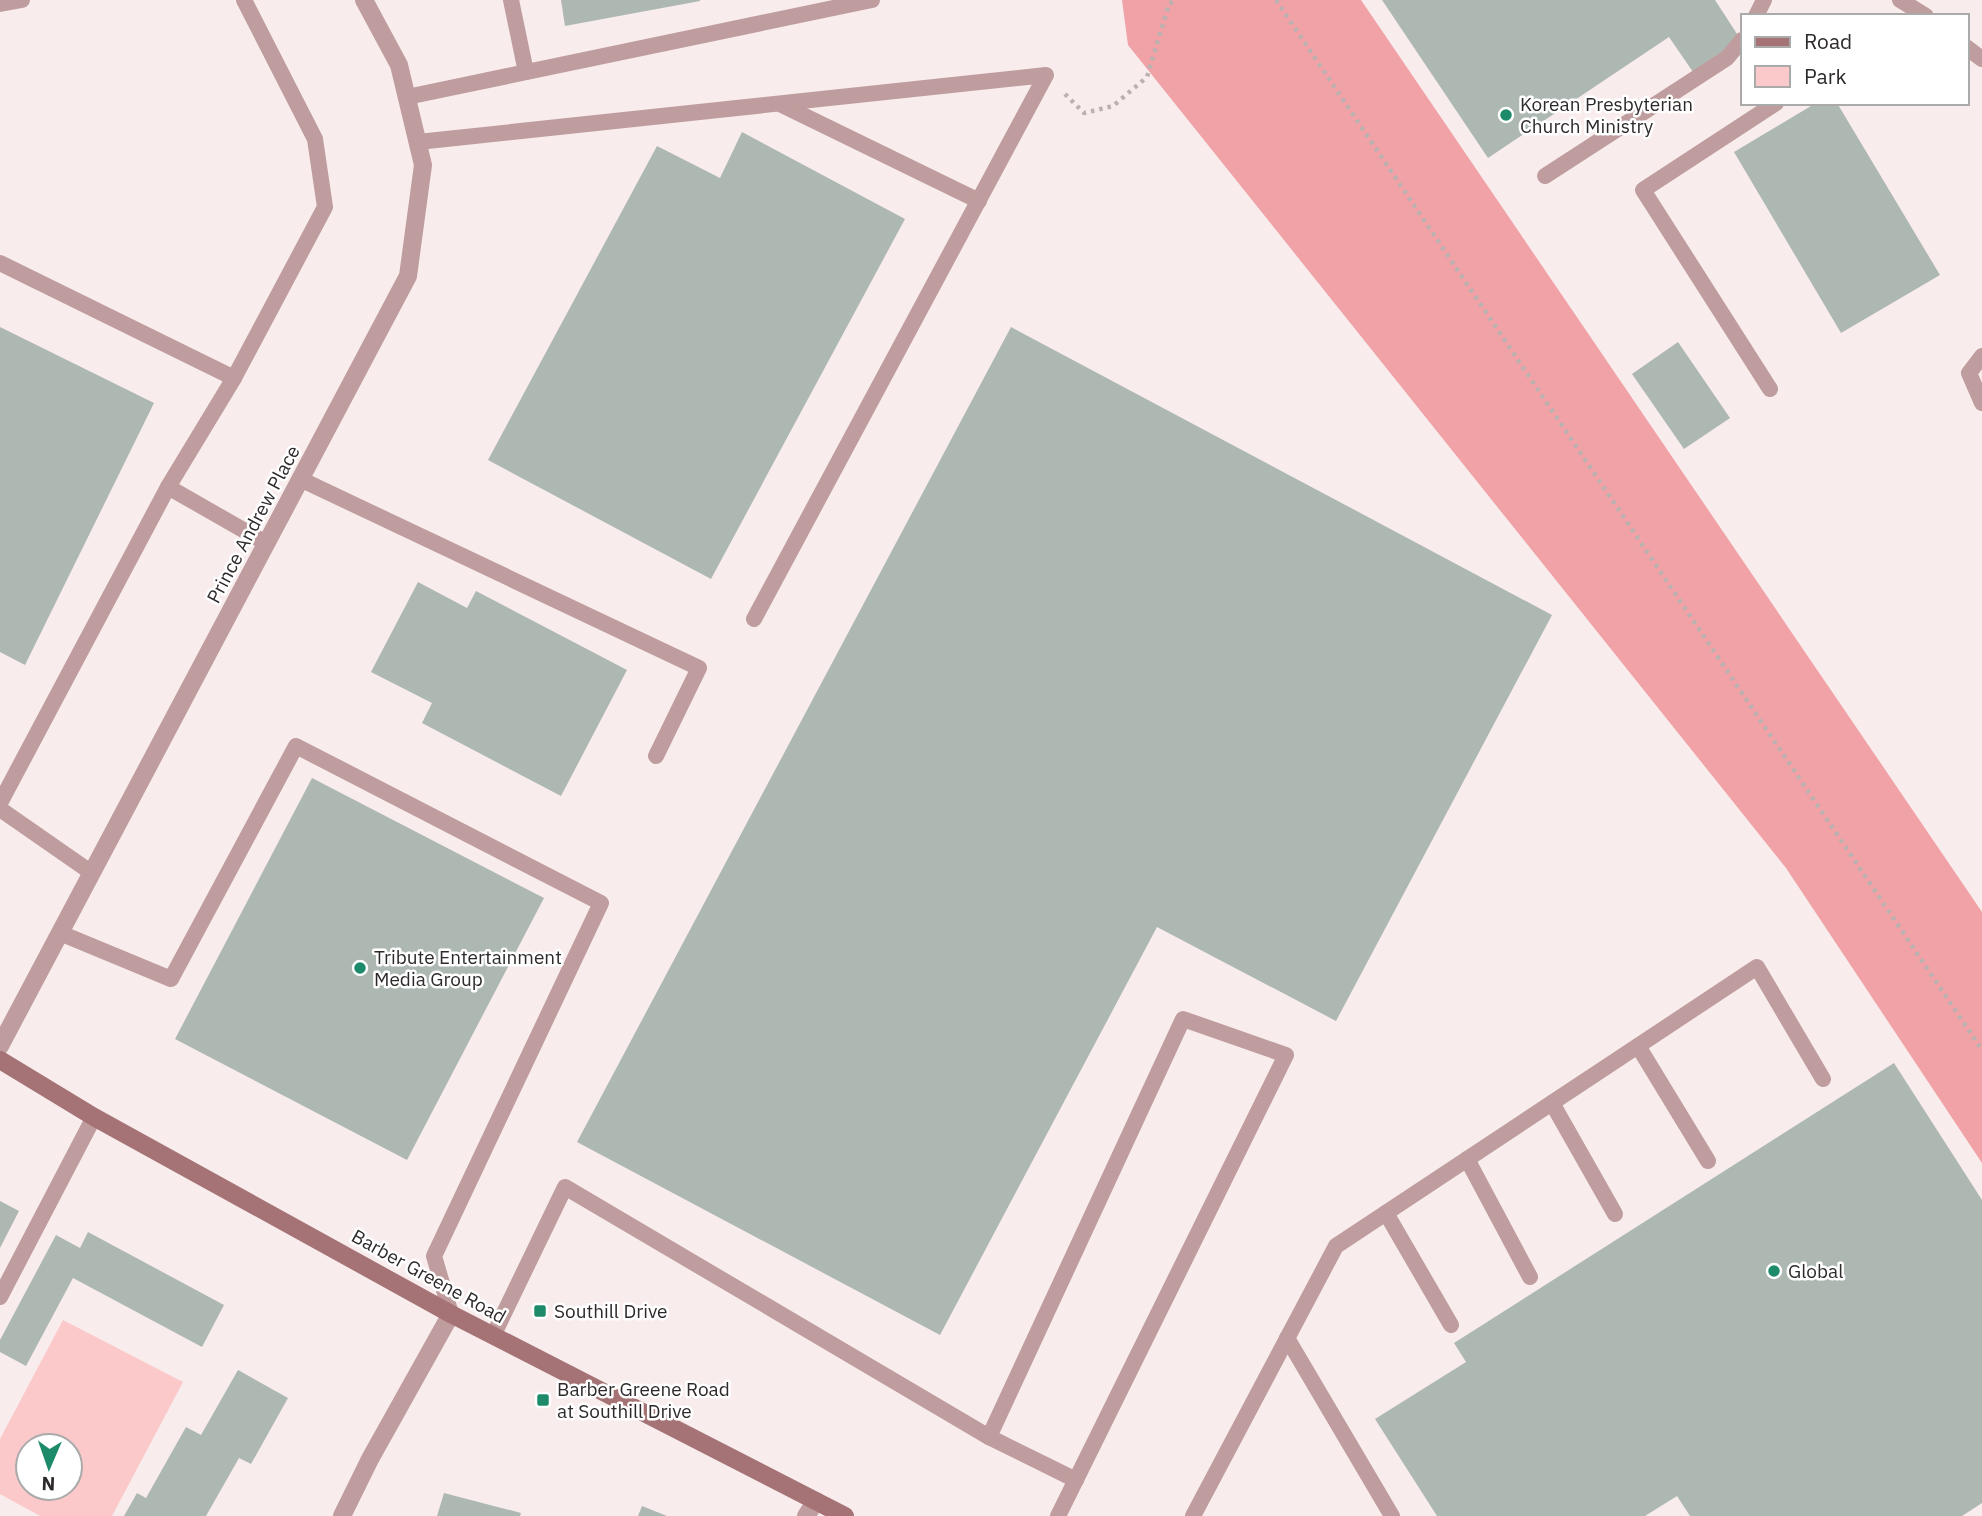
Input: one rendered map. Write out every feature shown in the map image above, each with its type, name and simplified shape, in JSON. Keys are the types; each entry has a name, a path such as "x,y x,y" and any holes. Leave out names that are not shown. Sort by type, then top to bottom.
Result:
{"street":[{"name":"Prince Andrew Place","path":"0,1046 408,276 423,165 400,65 364,0"},
{"name":"Barber Greene Road","path":"0,1060 94,1117 451,1314 811,1508 845,1516"},
{"path":"342,1516 370,1459 451,1314"}],"lane":[{"path":"0,4 22,0"},
{"path":"0,803 168,488 234,378 325,207 315,139 244,0"},
{"path":"511,0 526,72"},
{"path":"407,97 872,0"},
{"path":"1900,0 1919,14"},
{"path":"1545,176 1727,58 1741,41"},
{"path":"418,142 1046,75"},
{"path":"754,619 1046,75"},
{"path":"779,104 979,201"},
{"path":"1770,389 1643,190 1773,105"},
{"path":"0,263 234,378"},
{"path":"1982,356 1969,373 1982,403"},
{"path":"300,479 699,668 656,755"},
{"path":"168,488 266,543"},
{"path":"60,933 171,979 296,746 601,903 434,1256 451,1314"},
{"path":"0,809 92,873"},
{"path":"1193,1516 1336,1246 1757,967 1823,1079"},
{"path":"989,1437 1183,1019 1286,1055 1058,1516"},
{"path":"1638,1046 1708,1161"},
{"path":"1552,1103 1615,1213"},
{"path":"0,1297 94,1117"},
{"path":"1467,1159 1530,1277"},
{"path":"493,1336 565,1187 989,1437 1076,1480"},
{"path":"1386,1213 1451,1325"},
{"path":"1287,1338 1392,1516"}],"path":[{"path":"1046,75 1084,113 1113,106 1147,77 1169,4 1176,0"},
{"path":"1276,0 1982,1050"}],"green space":[{"path":"63,1320 183,1382 112,1516 40,1516 15,1502 84,1502 84,1432 14,1432 14,1502 0,1494 0,1439"}],"shaded area":[{"path":"1122,0 1361,0 1982,912 1982,1163 1786,868 1128,45"}],"building":[{"path":"561,0 700,0 700,1 565,26"},
{"name":"Korean Presbyterian Church Ministry","path":"1382,0 1715,0 1741,40 1693,72 1669,37 1488,158"},
{"path":"1813,105 1838,105 1940,275 1841,333 1734,152"},
{"path":"742,132 905,219 711,579 488,460 657,146 720,178"},
{"path":"0,327 154,403 25,665 0,652"},
{"path":"1011,327 1552,615 1336,1021 1157,927 940,1335 577,1142"},
{"path":"1678,342 1730,418 1684,449 1632,374"},
{"path":"418,582 467,608 476,591 627,670 561,796 422,723 432,703 371,672"},
{"name":"Tribute Entertainment Media Group","path":"312,778 544,898 407,1160 175,1039"},
{"name":"Global","path":"1894,1063 1982,1200 1982,1503 1962,1516 1690,1516 1677,1496 1645,1516 1437,1516 1375,1419 1466,1362 1454,1343"},
{"path":"0,1201 19,1211 0,1248"},
{"path":"88,1232 224,1305 202,1347 73,1278 26,1366 0,1352 0,1340 56,1235 80,1248"},
{"path":"238,1370 288,1398 251,1464 239,1458 206,1516 124,1516 137,1493 146,1498 186,1427 201,1435"},
{"path":"444,1493 521,1513 520,1516 437,1516"},
{"path":"642,1506 667,1516 638,1516"}],"place":[{"name":"Korean Presbyterian Church Ministry","path":"1506,115"},
{"name":"Tribute Entertainment Media Group","path":"360,968"},
{"name":"Global","path":"1774,1271"},
{"name":"Southill Drive","path":"540,1311"},
{"name":"Barber Greene Road at Southill Drive","path":"543,1400"}]}
